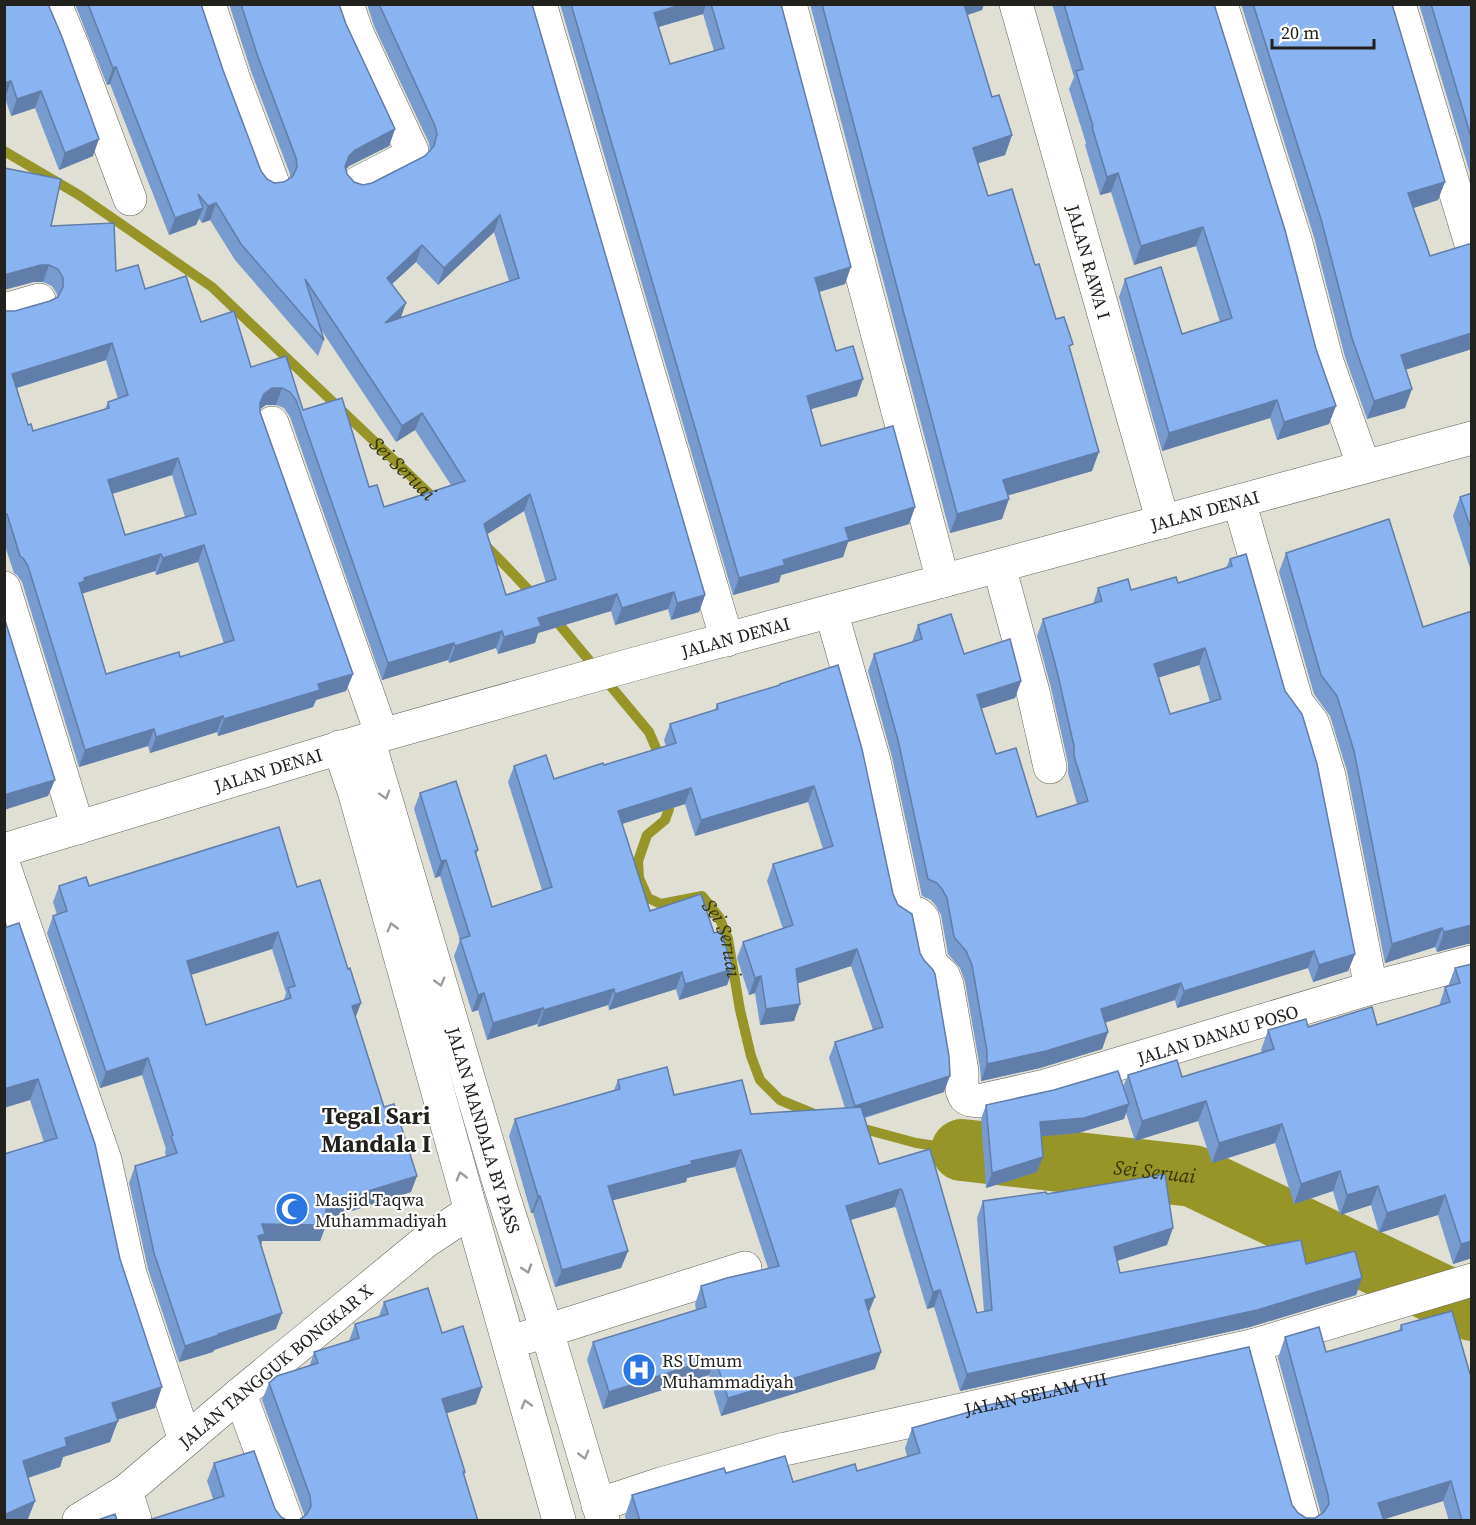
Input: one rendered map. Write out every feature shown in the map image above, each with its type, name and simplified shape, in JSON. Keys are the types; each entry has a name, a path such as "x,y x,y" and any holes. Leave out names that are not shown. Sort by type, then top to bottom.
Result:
{"street":[{"path":"55,4 130,199"},
{"path":"209,4 234,80 272,181"},
{"path":"346,4 357,33 412,151 410,156 357,183"},
{"path":"540,4 727,639"},
{"path":"790,4 943,581"},
{"name":"JALAN RAWA I","path":"1016,4 1162,522"},
{"path":"1221,4 1296,243 1327,362 1364,467"},
{"path":"1399,4 1472,247"},
{"path":"4,310 39,300"},
{"path":"272,423 363,740"},
{"name":"JALAN DENAI","path":"4,850 363,740 727,639 1472,438"},
{"path":"1239,501 1297,703 1312,722 1329,776 1371,988"},
{"path":"999,566 1033,692 1050,767"},
{"path":"4,588 78,828"},
{"name":"JALAN DANAU POSO","path":"831,611 874,761 905,906 923,919 930,960 943,975 947,985 962,1071 962,1090 965,1097 970,1100 978,1101 1045,1086 1371,988 1472,962"},
{"name":"JALAN MANDALA BY PASS","path":"363,740 355,794 559,1521"},
{"name":"JALAN MANDALA BY PASS","path":"363,740 497,1177 547,1331 601,1513"},
{"path":"4,866 105,1160 130,1274 185,1440"},
{"name":"JALAN TANGGUK BONGKAR X","path":"79,1521 130,1506 185,1440 426,1241 471,1211"},
{"path":"508,1343 745,1268"},
{"name":"JALAN SELAM VII","path":"601,1513 661,1484 786,1449 1255,1345 1470,1280"},
{"path":"1255,1345 1303,1521"},
{"path":"240,1394 286,1521"}],"building":[{"path":"4,4 48,4 99,139 65,153 41,91 17,99 11,81 4,83"},
{"path":"88,4 201,4 261,171 267,179 274,183 284,182 293,176 297,167 296,158 258,57 241,4 339,4 395,129 355,150 349,156 345,166 347,174 354,182 363,185 372,183 425,156 434,146 437,134 379,4 532,4 705,595 677,603 674,592 622,608 617,594 538,618 541,626 504,637 502,631 388,663 296,400 290,392 282,388 272,388 264,394 260,403 260,412 353,674 318,684 320,690 224,719 223,716 156,737 154,729 85,750 28,566 20,556 7,514 4,515 4,311 15,311 58,297 63,287 63,278 58,269 49,265 4,275 4,168 61,179 51,226 114,223 116,271 138,265 145,289 186,276 201,322 234,311 251,367 286,356 303,410 342,398 369,487 377,485 384,507 465,481 422,413 402,426 305,279 324,340 241,244 216,203 208,206 198,194 203,208 175,218 116,67 113,68","holes":["500,215 519,278 385,323 406,303 387,278 422,245 444,268","112,343 128,395 108,402 109,408 33,431 31,424 28,425 12,374","178,458 196,514 125,535 108,480","530,494 556,579 506,595 484,524","204,545 234,640 180,657 179,652 106,674 79,583 85,581 84,578 161,554 163,558"]},
{"path":"571,4 684,4 654,13 670,64 724,48 711,4 781,4 851,267 815,278 836,351 853,346 863,379 807,396 821,446 893,426 915,507 845,528 849,540 783,560 785,565 739,578"},
{"path":"822,4 964,4 992,97 999,95 1012,135 973,148 988,196 1012,189 1035,265 1039,264 1056,319 1064,317 1073,344 1069,346 1099,452 1003,480 1009,499 957,514"},
{"path":"1064,4 1214,4 1285,230 1316,349 1336,406 1284,422 1277,400 1169,433 1125,279 1161,267 1182,334 1232,318 1203,227 1141,246 1118,173 1107,177 1076,71 1083,69"},
{"path":"1253,4 1392,4 1445,182 1408,193 1430,256 1472,245 1472,333 1401,355 1412,389 1374,401 1352,338 1321,219"},
{"path":"1431,4 1472,4 1472,140"},
{"path":"1472,493 1472,531 1460,497"},
{"path":"1389,519 1423,627 1472,611 1472,925 1444,932 1442,928 1392,944 1354,751 1337,696 1321,675 1286,553"},
{"path":"1246,554 1285,691 1302,714 1317,764 1355,954 1319,965 1314,951 1184,991 1181,983 1101,1009 1108,1032 1046,1051 987,1064 987,1051 972,965 966,951 954,937 947,898 937,883 928,879 898,740 874,654 922,639 918,625 951,614 964,654 1010,639 1021,681 977,695 996,754 1016,748 1037,817 1088,801 1074,756 1074,746 1043,619 1102,601 1098,588 1128,579 1131,590 1176,577 1178,583 1232,566 1230,559","holes":["1205,648 1221,699 1170,714 1154,664"]},
{"path":"4,617 55,780 4,795"},
{"path":"838,665 862,749 893,894 898,905 912,914 920,953 935,974 949,1056 950,1076 855,1106 835,1042 883,1027 857,949 796,969 800,1004 766,1009 761,976 755,978 743,942 793,925 773,864 833,846 814,786 701,820 691,788 618,811 650,911 701,894 714,933 721,931 733,969 685,984 682,972 615,994 614,989 493,1023 484,993 478,995 460,939 470,936 446,860 441,861 420,793 456,781 478,850 475,851 492,907 552,887 514,766 546,755 554,779 676,743 670,724 718,709 717,704"},
{"path":"279,827 297,887 320,880 361,1003 352,1006 384,1107 394,1104 417,1176 326,1204 326,1225 262,1224 265,1234 258,1236 282,1313 185,1346 154,1253 135,1166 177,1153 171,1136 173,1135 148,1058 106,1072 53,916 67,911 59,886 86,877 89,886","holes":["278,932 295,986 288,988 291,998 206,1025 187,961"]},
{"path":"19,923 95,1144 120,1259 162,1387 112,1403 118,1421 65,1438 67,1446 23,1461 35,1501 4,1515 4,1154 57,1138 38,1079 4,1089 4,928"},
{"path":"1472,964 1472,1241 1461,1244 1445,1195 1387,1213 1378,1186 1347,1195 1340,1171 1301,1184 1282,1124 1219,1143 1206,1101 1142,1121 1128,1075 1177,1060 1182,1077 1274,1049 1268,1030 1306,1019 1308,1027 1372,1007 1377,1025 1450,1002 1445,987 1460,983 1455,968"},
{"path":"667,1067 674,1095 742,1080 751,1114 861,1107 879,1164 930,1149 977,1313 992,1310 983,1201 1046,1192 1047,1194 1165,1174 1173,1228 1114,1247 1120,1273 1301,1240 1306,1264 1355,1251 1362,1278 1257,1310 967,1374 940,1290 933,1292 900,1189 846,1206 875,1297 865,1300 881,1352 728,1398 715,1358 609,1392 593,1342 706,1307 701,1286 779,1266 741,1150 691,1161 692,1164 608,1186 628,1251 562,1270 515,1119 620,1089 618,1080"},
{"path":"1118,1071 1129,1104 1084,1118 1040,1122 1043,1157 992,1173 986,1105 1054,1090"},
{"path":"428,1288 442,1333 463,1326 482,1387 442,1399 478,1521 292,1521 299,1520 307,1514 311,1506 310,1496 269,1383 277,1376 318,1363 314,1352 359,1338 355,1324 388,1314 384,1302"},
{"path":"1452,1311 1470,1374 1472,1374 1472,1521 1462,1521 1451,1481 1378,1503 1384,1521 640,1521 632,1495 724,1468 726,1473 785,1456 793,1482 855,1464 857,1471 920,1453 912,1428 980,1409 979,1407 1249,1347 1292,1505 1306,1518 1315,1518 1324,1512 1329,1504 1328,1495 1285,1337 1319,1327 1326,1352 1402,1330 1401,1325"},
{"path":"254,1451 275,1509 281,1517 288,1521 146,1521 224,1496 214,1463"},
{"path":"115,1514 117,1521 95,1521"}],"waterway":[{"name":"Sei Seruai","path":"4,151 79,195 212,287 438,502"},
{"name":"Sei Seruai","path":"483,543 537,599"},
{"name":"Sei Seruai","path":"553,617 649,732 662,762"},
{"name":"Sei Seruai","path":"668,795 669,809 665,820 647,835 638,861 639,878 648,898 661,904 702,896 719,917 728,939 740,1010 751,1056 760,1080 780,1100 819,1116"},
{"name":"Sei Seruai","path":"857,1127 916,1143 962,1150"},
{"name":"Sei Seruai","path":"962,1150 1193,1176 1472,1310"}],"place":[{"name":"Masjid Taqwa Muhammadiyah","path":"292,1209"},
{"name":"RS Umum Muhammadiyah","path":"639,1370"}],"district":[{"name":"Tegal Sari Mandala I","path":"376,1129"}]}
